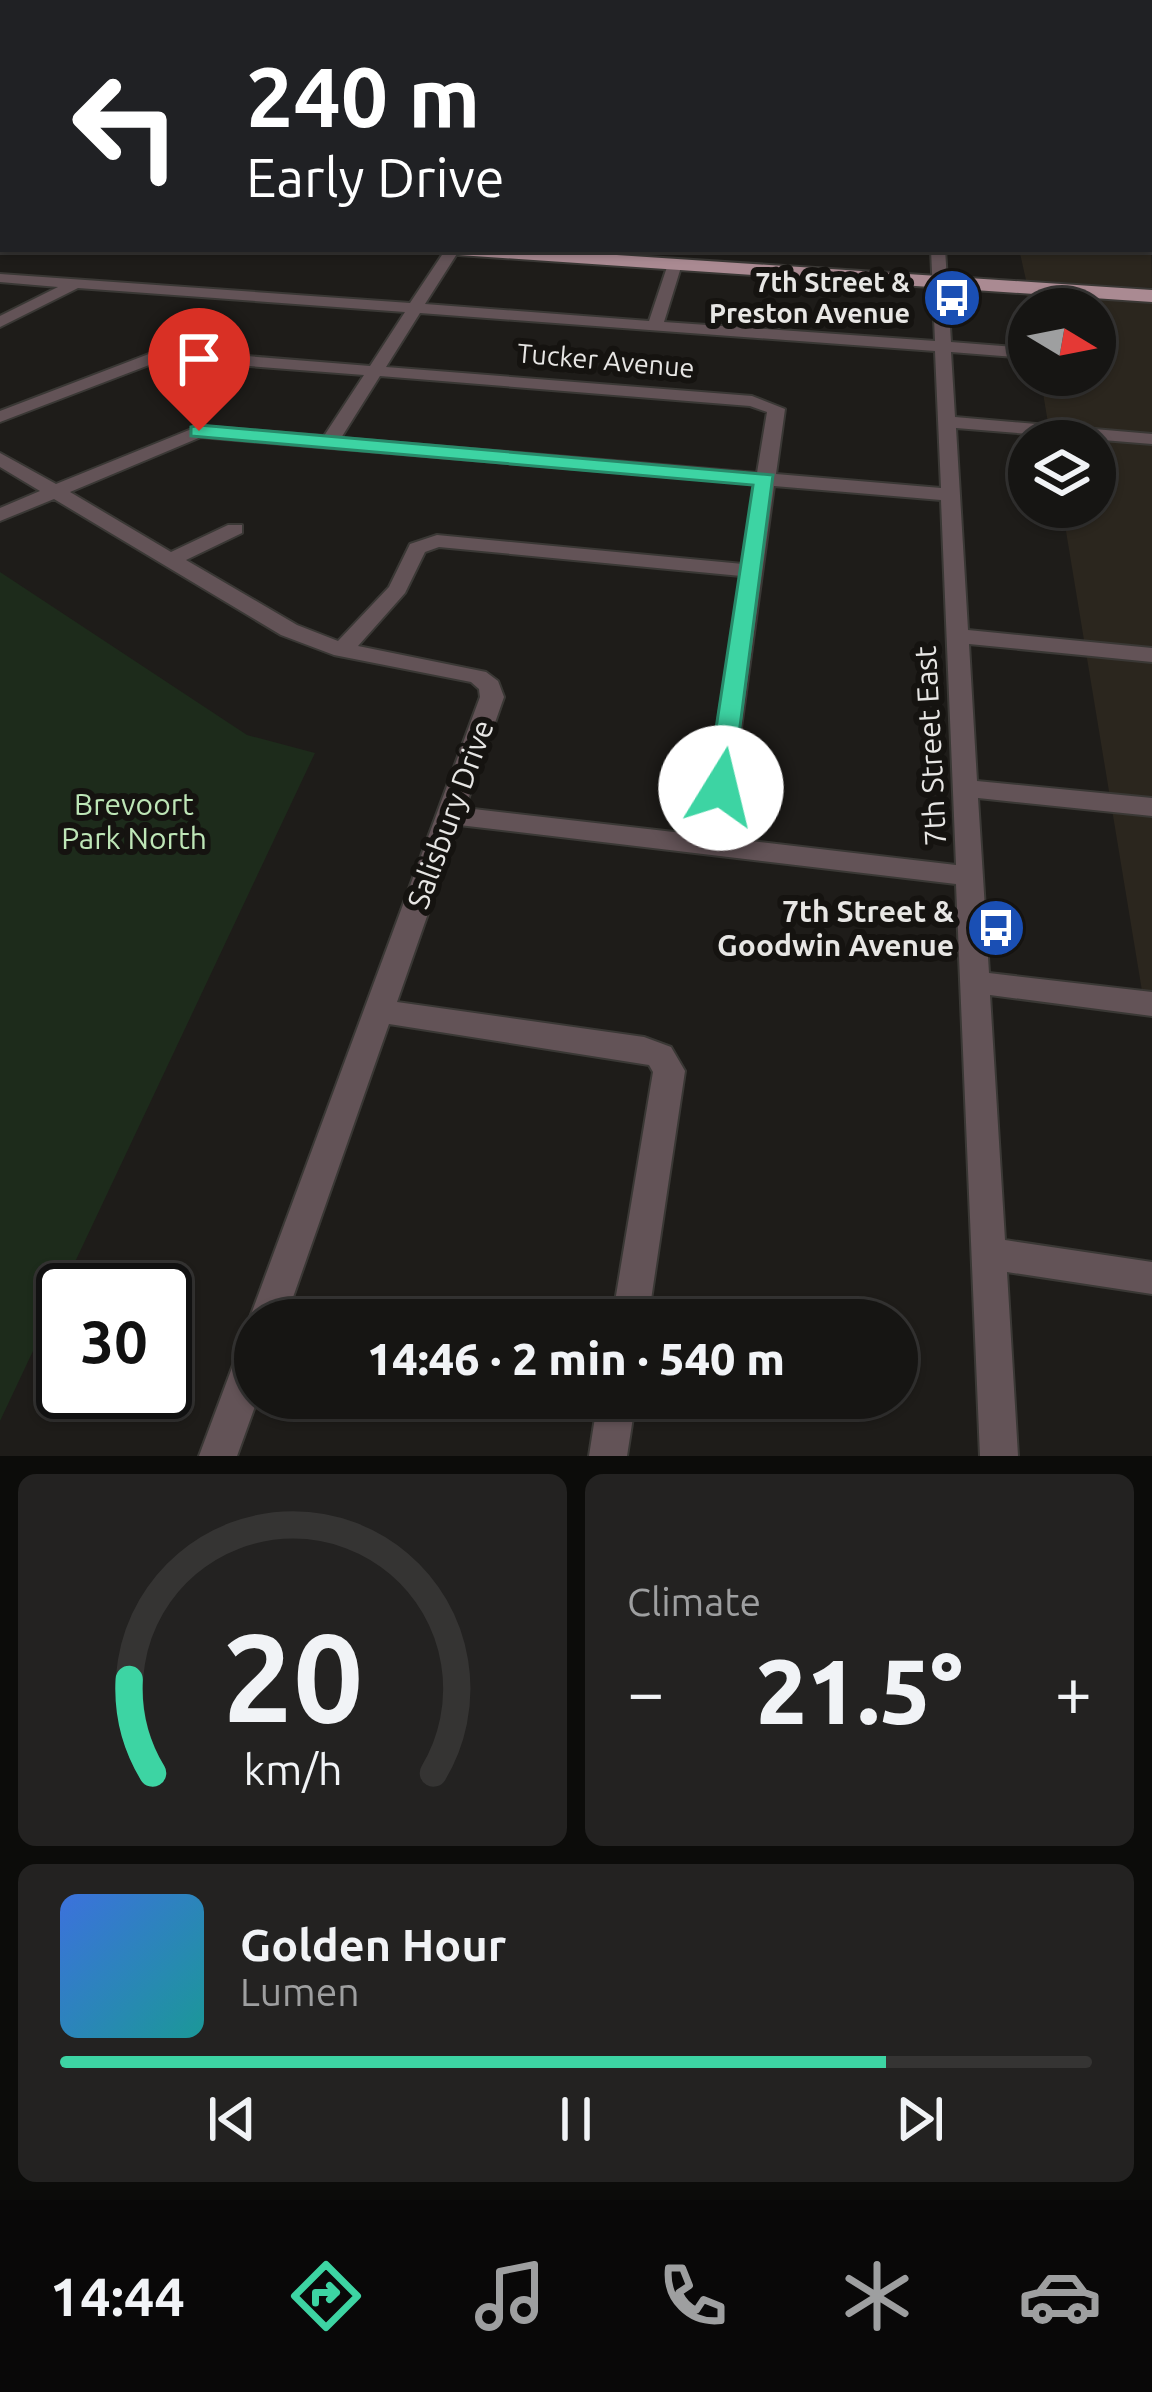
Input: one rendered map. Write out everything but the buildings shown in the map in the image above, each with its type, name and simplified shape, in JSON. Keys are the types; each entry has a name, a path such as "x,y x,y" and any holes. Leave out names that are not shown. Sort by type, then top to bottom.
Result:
{"main road":[{"path":"495,252 940,278"},
{"path":"592,252 1152,292"}],"street":[{"path":"897,0 924,0"},
{"path":"328,442 448,252"},
{"name":"7th Street East","path":"938,252 999,1456"},
{"path":"655,325 675,264"},
{"path":"0,278 1008,351"},
{"path":"0,322 74,283"},
{"name":"Tucker Avenue","path":"0,417 154,357 766,403 776,409 712,846"},
{"path":"948,422 1152,439"},
{"path":"0,515 199,431 950,495"},
{"name":"Salisbury Drive","path":"0,459 289,629 341,650 478,677 490,686 492,697 451,815 275,1299"},
{"path":"170,560 235,529"},
{"path":"341,650 385,607 417,548 436,541 752,571"},
{"path":"957,636 1152,656"},
{"path":"965,788 1152,807"},
{"path":"451,815 970,876"},
{"path":"975,982 1152,1004"},
{"path":"379,1012 644,1049 660,1057 669,1071 633,1299"},
{"path":"989,1253 1152,1279"},
{"path":"218,1456 234,1412"},
{"path":"608,1456 614,1419"}],"shaded area":[{"path":"1020,252 1151,252 1152,288 1026,280"},
{"path":"1116,293 1152,296 1152,1004 1144,1003 1065,528 1116,528 1116,420 1048,420 1044,396 1116,396"}],"green space":[{"name":"Brevoort Park North","path":"0,572 247,735 315,753 75,1263 36,1263 36,1345 0,1421"}],"place":[{"name":"7th Street & Preston Avenue","path":"952,298"},
{"name":"7th Street & Goodwin Avenue","path":"996,928"}],"route":[{"path":"199,431 765,479 721,788"}]}
